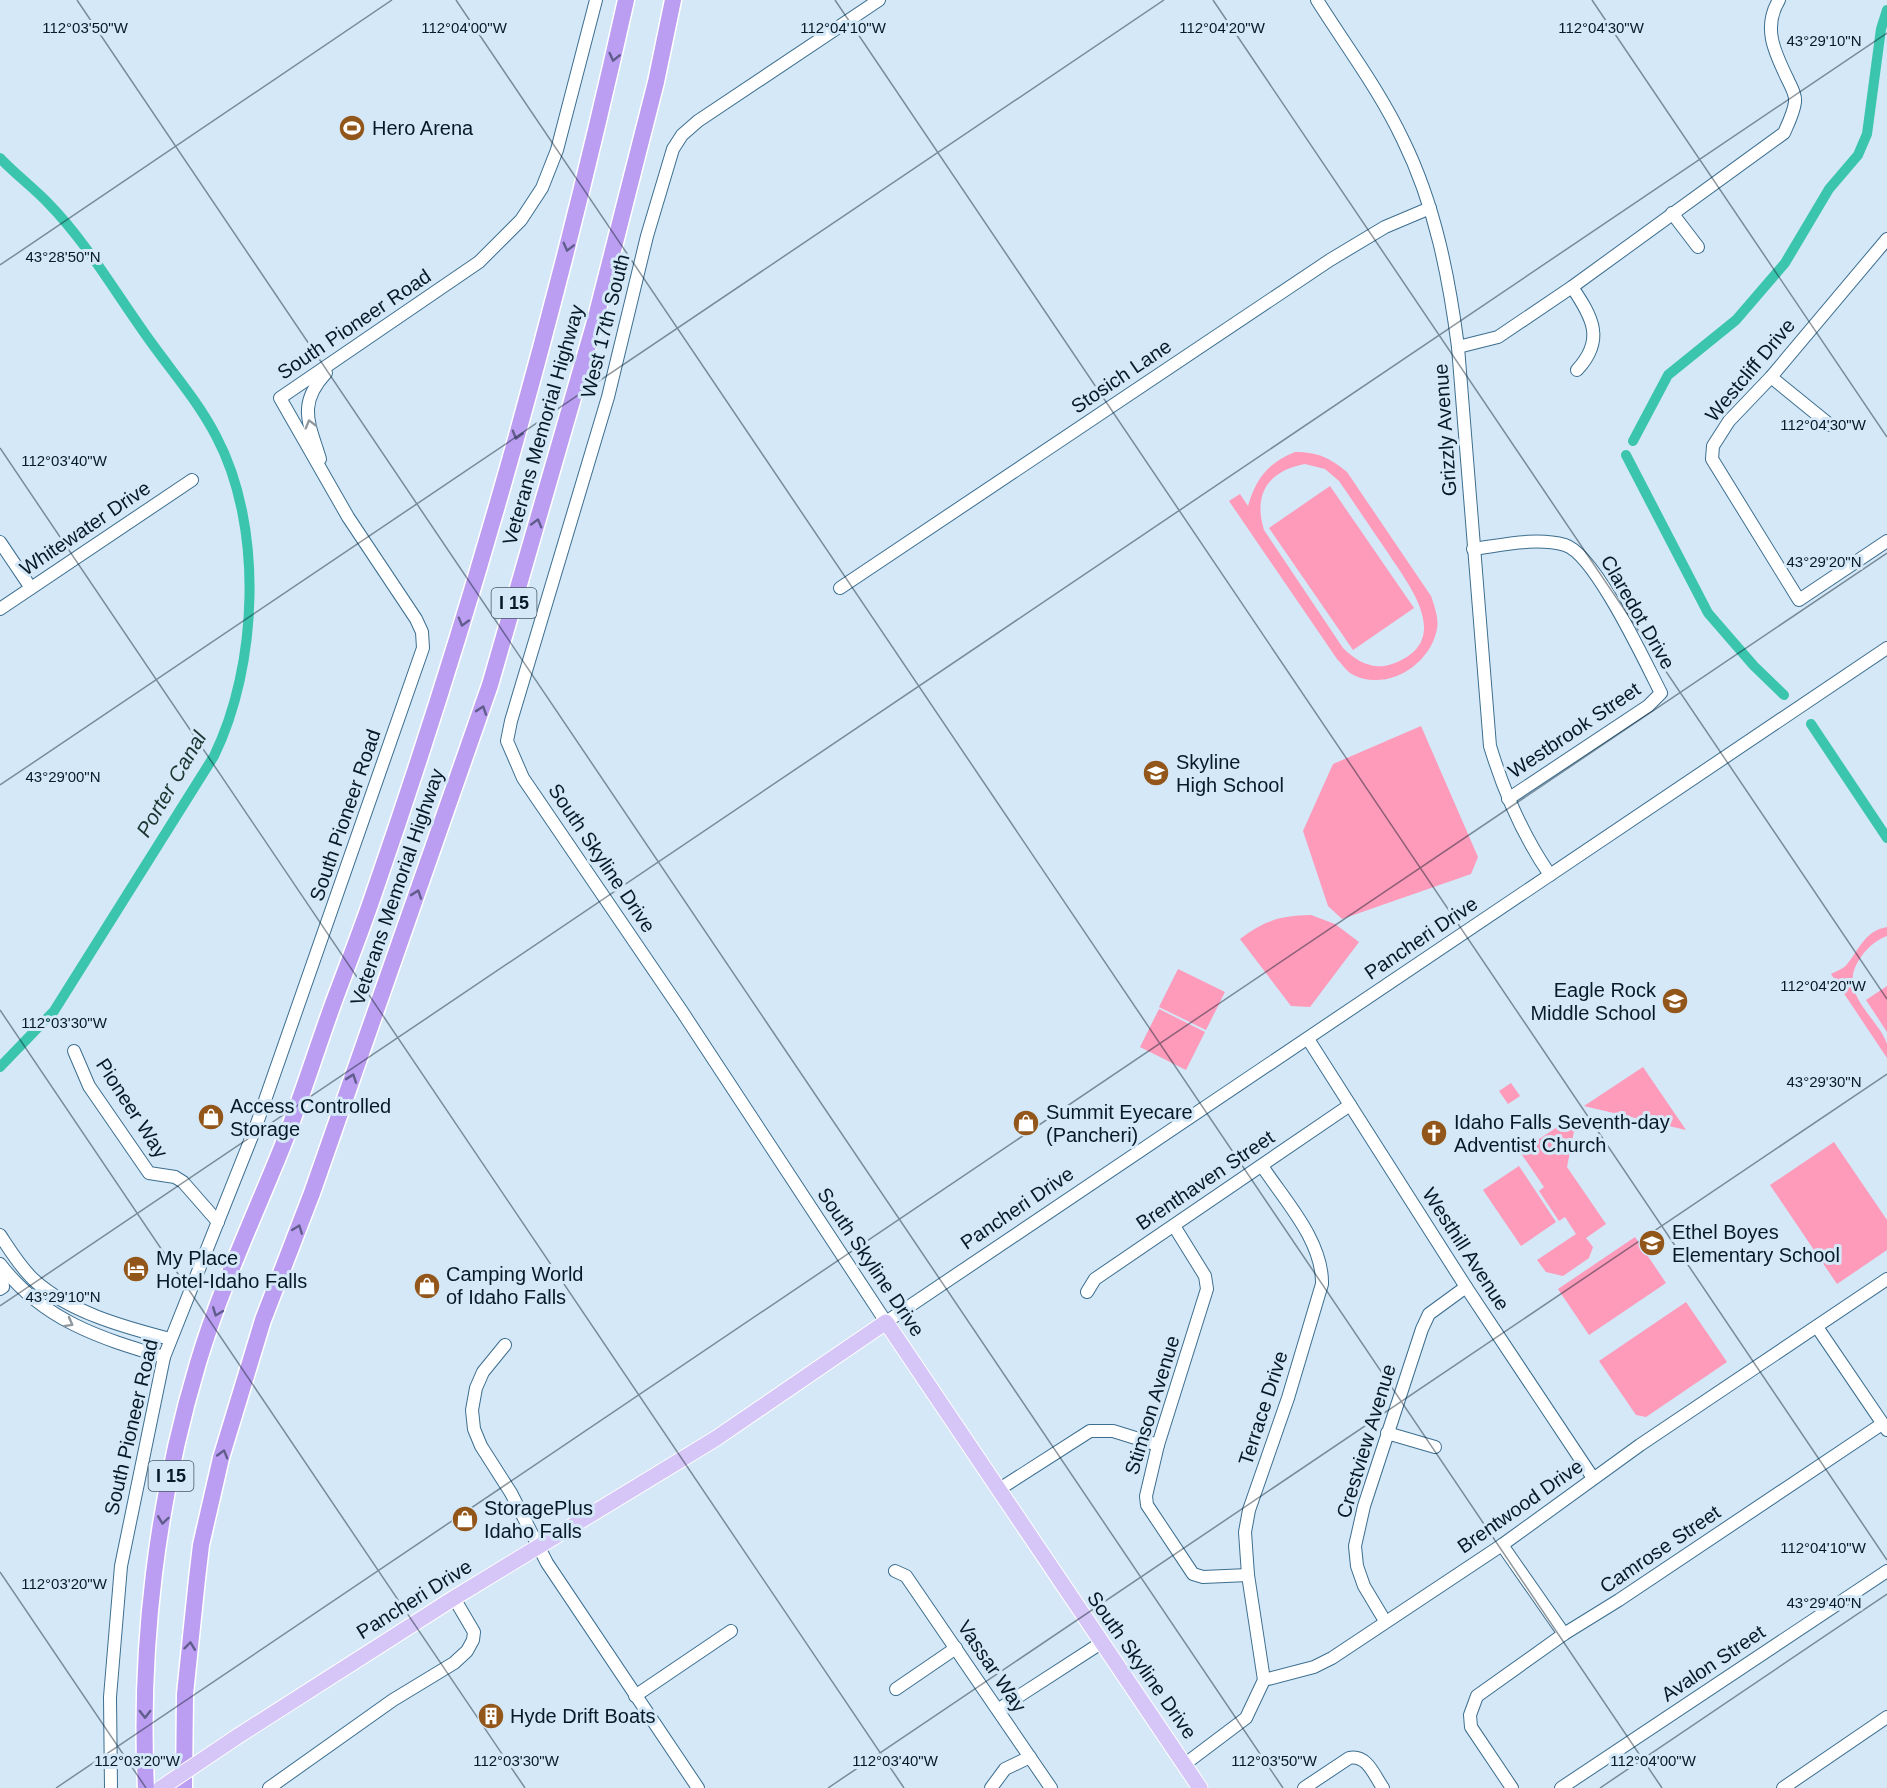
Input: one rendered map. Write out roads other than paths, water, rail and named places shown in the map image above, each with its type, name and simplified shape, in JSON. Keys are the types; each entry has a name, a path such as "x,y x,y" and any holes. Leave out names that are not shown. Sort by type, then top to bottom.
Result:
{"highway":[{"name":"Veterans Memorial Highway","path":"146,1788 145,1679 149,1616 166,1497 198,1361 285,1139 374,892 455,651 539,360 594,146 626,0"},
{"name":"Veterans Memorial Highway","path":"184,1788 185,1694 197,1579 201,1545 221,1458 263,1320 312,1193 490,685 594,325 656,82 673,0"}],"main road":[{"name":"South Skyline Drive","path":"886,1322 1200,1788"},
{"name":"Pancheri Drive","path":"161,1788 454,1598 715,1439 886,1322"}],"street":[{"name":"South Pioneer Road","path":"111,1788 110,1697 121,1566 164,1357 256,1126 423,648 422,632 416,619 327,480 280,399 479,262 521,220 542,188 557,150 596,0"},
{"name":"West 17th South","path":"512,757 507,741 511,721 608,397 647,236 673,149 682,135 698,121 879,0"},
{"name":"Grizzly Avenue","path":"1317,0 1394,123 1408,150 1430,208 1446,268 1458,348 1486,724 1490,746 1508,799 1550,875"},
{"path":"1458,348 1498,337 1572,287 1784,133 1795,102 1794,93 1773,48 1770,31 1772,14 1779,0"},
{"name":"Stosich Lane","path":"840,588 1330,260 1385,227 1430,208"},
{"path":"1672,213 1698,247"},
{"name":"Westcliff Drive","path":"1887,239 1771,377 1729,421 1713,446 1712,459 1799,600 1887,541"},
{"path":"1572,287 1588,311 1593,345 1590,357 1577,370"},
{"path":"327,480 306,409 315,387 341,357"},
{"path":"1771,377 1830,425"},
{"name":"Whitewater Drive","path":"0,609 192,480"},
{"path":"0,542 31,588"},
{"name":"Claredot Drive","path":"1473,549 1551,542 1579,552 1613,603 1662,693"},
{"name":"Pancheri Drive","path":"886,1322 1887,648"},
{"name":"Westbrook Street","path":"1508,799 1648,706 1662,693"},
{"name":"South Skyline Drive","path":"512,757 523,778 683,1013 886,1322"},
{"name":"Westhill Avenue","path":"1308,1039 1466,1287 1593,1478"},
{"name":"Pioneer Way","path":"74,1051 89,1086 149,1173 175,1177 183,1182 218,1222"},
{"name":"Brenthaven Street","path":"1087,1292 1095,1278 1350,1105"},
{"name":"Terrace Drive","path":"1262,1166 1317,1253 1322,1284 1288,1398 1249,1510 1245,1532 1248,1575 1264,1680"},
{"name":"Stimson Avenue","path":"1174,1226 1205,1276 1207,1289 1158,1445 1146,1496 1148,1505 1193,1574 1203,1577 1248,1575"},
{"path":"0,1235 33,1279 65,1302 170,1340"},
{"path":"19,1263 2,1276 71,1325 164,1357"},
{"name":"Brentwood Drive","path":"1264,1680 1314,1667 1502,1545 1593,1478 1887,1279"},
{"name":"Crestview Avenue","path":"1385,1621 1364,1586 1357,1566 1355,1546 1364,1506 1429,1314 1466,1287"},
{"path":"1817,1327 1885,1428"},
{"path":"505,1345 483,1372 476,1388 472,1410 474,1429 480,1446 511,1493 538,1548 698,1788"},
{"name":"Camrose Street","path":"1512,1788 1471,1727 1470,1714 1477,1696 1564,1634 1885,1428"},
{"path":"998,1490 1090,1431 1113,1431 1158,1445"},
{"path":"1387,1433 1435,1447"},
{"path":"1502,1545 1564,1634"},
{"name":"Vassar Way","path":"895,1571 906,1576 1051,1788"},
{"name":"Avalon Street","path":"1561,1788 1887,1571"},
{"path":"269,1788 393,1700 454,1663 467,1651 474,1632 454,1598"},
{"path":"635,1696 731,1631"},
{"path":"999,1709 1101,1643"},
{"path":"896,1689 956,1648"},
{"path":"1185,1764 1246,1718 1264,1680"},
{"path":"1782,1788 1887,1717"},
{"path":"992,1788 1005,1769 1030,1757"},
{"path":"1304,1788 1349,1758 1356,1757 1364,1760 1383,1788"}],"waterway":[{"path":"1633,441 1668,375 1736,320 1785,263 1829,189 1858,155 1867,134 1881,29 1887,10"},
{"name":"Porter Canal","path":"0,158 43,198 74,233 208,421 232,472 242,511 248,553 250,596 247,639 240,681 229,720 214,756 54,1011 0,1067"},
{"path":"1626,455 1708,613 1754,666 1784,695"},
{"path":"1811,724 1887,838"}],"place":[{"name":"Hero Arena","path":"352,128"},
{"name":"Skyline High School","path":"1156,773"},
{"name":"Eagle Rock Middle School","path":"1675,1001"},
{"name":"Access Controlled Storage","path":"211,1117"},
{"name":"Summit Eyecare (Pancheri)","path":"1026,1123"},
{"name":"Idaho Falls Seventh-day Adventist Church","path":"1434,1133"},
{"name":"Ethel Boyes Elementary School","path":"1652,1243"},
{"name":"My Place Hotel-Idaho Falls","path":"136,1269"},
{"name":"Camping World of Idaho Falls","path":"427,1286"},
{"name":"StoragePlus Idaho Falls","path":"465,1519"},
{"name":"Hyde Drift Boats","path":"491,1716"}]}
